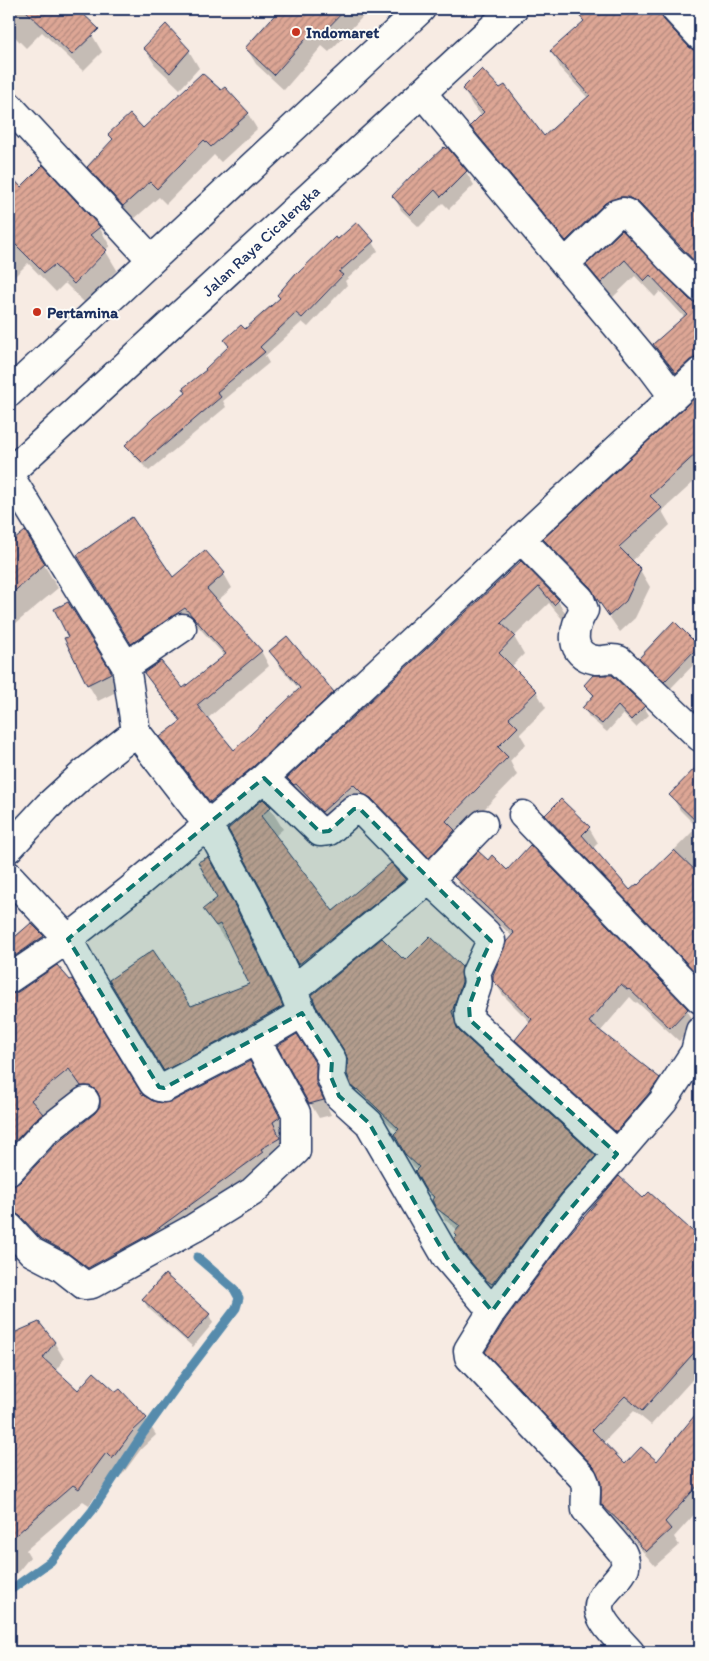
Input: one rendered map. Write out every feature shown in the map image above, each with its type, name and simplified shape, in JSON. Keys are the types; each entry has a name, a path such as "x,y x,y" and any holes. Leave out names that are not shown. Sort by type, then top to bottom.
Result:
{"main road":[{"path":"9,393 421,9"},
{"name":"Jalan Raya Cicalengka","path":"9,474 513,9"},
{"path":"675,9 700,36"},
{"path":"422,93 673,396"},
{"path":"12,115 151,259"},
{"path":"565,264 616,214 623,212 628,214 700,288"},
{"path":"9,979 68,939 264,778 700,372"},
{"path":"9,474 126,666 136,732 208,825 250,901 297,1001 332,1060 331,1077 339,1096 369,1123 447,1258 492,1311"},
{"path":"521,539 580,599 584,610 574,631 574,641 578,650 587,657 597,660 614,658 619,660 700,737"},
{"path":"126,666 182,628"},
{"path":"9,848 48,806 84,773 136,732"},
{"path":"264,778 320,832 329,831 354,809 360,809 429,880 486,933 491,941 476,973 478,979 477,987 469,1006 470,1020 617,1154"},
{"path":"522,816 700,999"},
{"path":"9,876 68,939 88,976 153,1083 164,1088 256,1040 429,880 483,824"},
{"path":"630,1652 601,1617 599,1610 600,1601 625,1567 625,1559 622,1552 586,1510 586,1483 469,1357 468,1350 492,1311 563,1216 663,1101 694,1052 700,1031"},
{"path":"9,1227 32,1252 61,1268 84,1284 92,1284 194,1228 252,1192 296,1152 296,1113 256,1040"},
{"path":"9,1171 45,1132 85,1101"}],"highlighted area":[{"path":"264,778 320,832 329,831 354,809 360,809 491,941 476,973 479,979 469,1006 470,1020 617,1154 554,1228 492,1311 447,1258 369,1123 339,1096 331,1077 332,1060 302,1013 164,1088 159,1087 68,939"}],"building":[{"path":"24,9 78,9 99,29 72,55"},
{"path":"280,9 346,9 319,37 313,31 274,75 245,48"},
{"path":"573,9 660,9 664,20 689,47 695,51 700,51 700,267 639,203 628,197 619,197 605,203 566,241 470,126 484,112 462,89 482,69 500,88 505,85 544,136 590,95 550,51 584,21"},
{"path":"166,24 190,50 170,73 143,48"},
{"path":"202,73 221,90 225,87 249,113 211,147 204,140 157,189 150,182 123,206 87,167 113,139 108,134 130,114 143,128"},
{"path":"444,147 446,149 447,147 467,171 441,197 435,190 410,215 392,196 413,174"},
{"path":"43,165 100,227 90,235 107,250 74,284 54,265 44,273 9,238 9,174 21,187"},
{"path":"357,222 374,241 339,272 343,275 302,318 296,313 260,347 265,352 217,392 221,397 143,463 125,445 154,417 186,393 183,388 206,370 229,346 224,340 241,325 245,329 280,298 277,295 296,273 335,237 338,239"},
{"path":"622,230 689,299 700,303 700,357 690,360 676,373 653,344 687,314 650,275 644,281 625,260 601,283 586,265"},
{"path":"700,393 700,450 650,496 662,508 619,547 641,569 626,601 609,616 591,588 543,539"},
{"path":"132,517 173,577 205,550 225,573 207,589 262,651 197,705 234,750 300,688 269,651 287,636 334,692 254,766 210,802 160,737 181,721 144,673 161,661 183,688 226,654 185,608 131,644 77,555"},
{"path":"25,531 45,564 9,596 9,544"},
{"path":"521,561 559,600 554,605 539,587 501,623 515,636 499,653 537,691 509,718 518,727 498,747 508,757 446,821 455,830 429,858 371,798 363,794 353,784 322,812 296,784 294,785 287,778"},
{"path":"68,602 111,671 111,673 87,685 64,638 68,637 54,609"},
{"path":"674,621 699,646 664,682 639,658"},
{"path":"593,675 612,675 645,706 631,720 618,706 602,724 582,708 594,695 584,685"},
{"path":"700,763 700,825 669,795"},
{"path":"263,799 271,807 261,816 333,911 391,863 406,879 298,965 264,894 228,829"},
{"path":"561,799 590,827 582,835 630,890 638,885 674,850 700,875 700,977 545,815"},
{"path":"530,845 688,1009 670,1028 629,989 621,984 589,1022 660,1078 616,1132 515,1040 532,1019 493,981 493,975 506,942 514,933 454,877 478,851 488,860 492,855 507,870"},
{"path":"208,857 236,908 283,1006 164,1071 109,980 153,950 191,1006 249,984 220,924 216,926 203,909 217,898 198,862"},
{"path":"31,923 44,936 9,960 9,942"},
{"path":"430,936 462,967 462,982 452,1012 459,1031 596,1156 561,1194 492,1284 486,1280 454,1239 457,1236 454,1233 460,1226 436,1208 432,1200 434,1197 425,1189 415,1171 419,1167 405,1154 394,1134 399,1129 357,1089 352,1087 347,1074 348,1061 345,1052 316,1006 312,995 382,938 406,960"},
{"path":"57,965 70,980 72,979 144,1096 156,1102 171,1102 250,1061 280,1117 273,1122 280,1138 261,1149 263,1152 152,1233 88,1268 68,1253 42,1239 20,1216 14,1212 9,1212 9,1186 14,1186 20,1182 56,1144 95,1113 100,1106 100,1098 97,1091 90,1086 81,1086 69,1069 31,1100 43,1114 9,1148 9,994 18,992"},
{"path":"297,1034 316,1064 316,1083 324,1100 309,1104 277,1046"},
{"path":"619,1176 643,1198 649,1192 700,1238 700,1346 642,1411 625,1396 592,1430 625,1464 641,1447 657,1461 700,1409 700,1483 665,1522 671,1529 646,1552 624,1526 601,1504 601,1483 594,1467 485,1352 505,1320 566,1238"},
{"path":"165,1274 210,1314 187,1340 142,1299"},
{"path":"39,1322 55,1342 43,1358 78,1390 94,1372 116,1392 120,1389 147,1418 132,1432 112,1459 106,1453 79,1489 73,1485 9,1541 9,1335"}],"waterway":[{"path":"9,1591 51,1561 92,1511 142,1435 236,1308 239,1298 234,1289 197,1257"}],"place":[{"name":"Indomaret","path":"296,32"},
{"name":"Pertamina","path":"37,312"}]}
